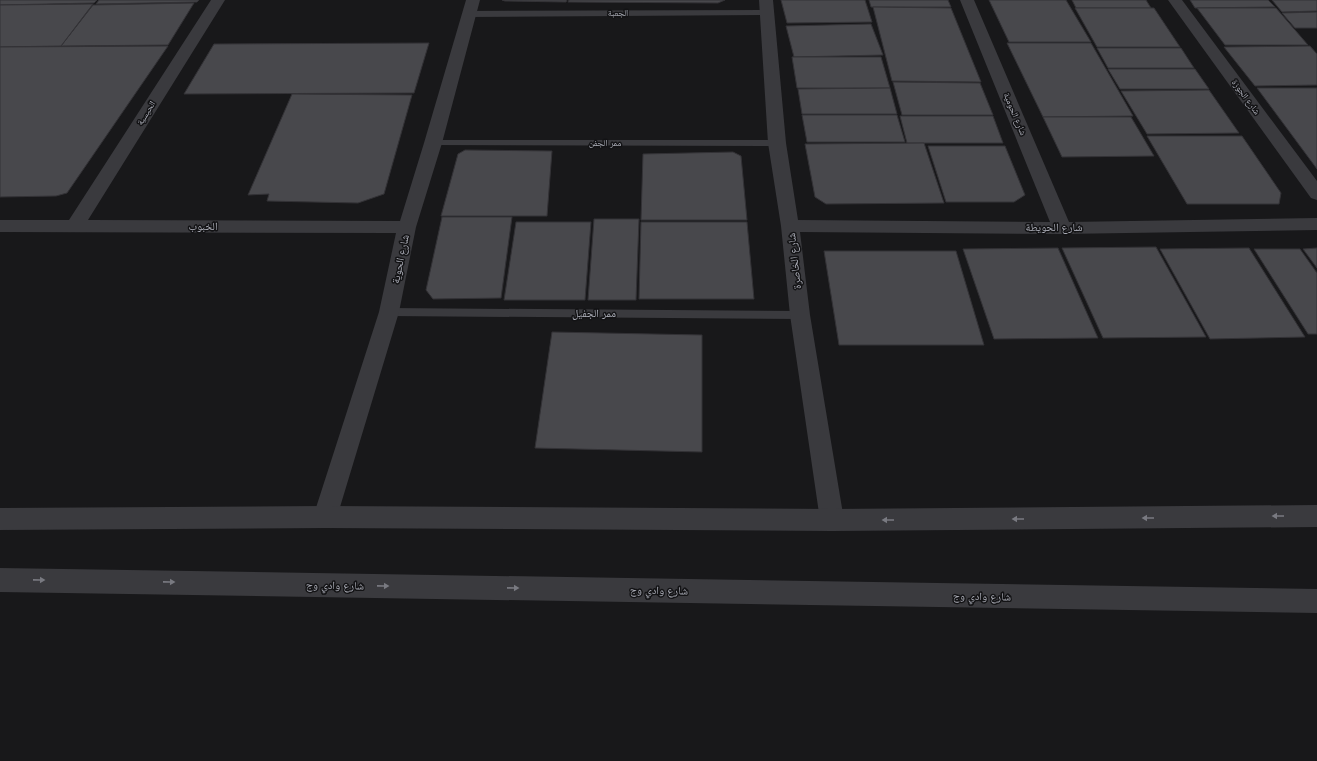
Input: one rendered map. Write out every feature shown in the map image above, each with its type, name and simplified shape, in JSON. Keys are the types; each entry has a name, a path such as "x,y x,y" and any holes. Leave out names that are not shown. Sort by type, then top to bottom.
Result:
{"street":[{"name":"الحيسية","path":"75,226 218,0"},
{"name":"شارع الحومية","path":"967,0 1062,228"},
{"name":"شارع الجوزة","path":"1175,0 1317,194"},
{"name":"شارع الخاصرة","path":"767,6 777,143 790,226 800,315 832,520"},
{"name":"شارع الحوية","path":"326,517 389,312 406,227 433,143 470,7"},
{"name":"شارع الحويطة","path":"790,226 1062,228 1317,224"},
{"name":"الخبوب","path":"0,226 406,227"},
{"path":"0,519 326,517 832,520 1317,516"},
{"name":"شارع وادي وج","path":"0,580 1317,601"}],"lane":[{"name":"الجعبة","path":"470,7 767,6"},
{"name":"ممر الجفن","path":"433,143 777,143"},
{"name":"ممر الجفيل","path":"389,312 800,315"}],"building":[{"path":"0,0 97,0 94,3 0,5"},
{"path":"99,0 199,0 197,2 96,4"},
{"path":"502,0 567,0 566,2"},
{"path":"569,0 725,0 718,3 568,2"},
{"path":"781,0 865,0 872,22 787,23"},
{"path":"869,0 948,0 951,7 871,7"},
{"path":"989,0 1066,0 1091,42 1009,42"},
{"path":"1072,0 1146,0 1151,8 1076,8"},
{"path":"1190,0 1268,0 1275,7 1195,8"},
{"path":"1272,0 1317,0 1317,11 1282,12"},
{"path":"194,3 168,45 61,46 93,5"},
{"path":"93,4 61,46 0,47 0,5"},
{"path":"873,7 951,8 981,82 892,81"},
{"path":"1075,8 1154,8 1180,47 1097,47"},
{"path":"1197,8 1276,8 1308,45 1225,45"},
{"path":"1317,12 1317,28 1295,28 1282,13"},
{"path":"871,24 883,55 794,57 786,26"},
{"path":"429,43 414,93 184,94 214,44"},
{"path":"1007,43 1091,43 1133,116 1043,117"},
{"path":"168,46 67,193 56,196 0,197 0,47"},
{"path":"1310,46 1317,54 1317,85 1255,86 1224,47"},
{"path":"1097,48 1181,48 1194,68 1108,68"},
{"path":"792,57 881,57 890,88 797,88"},
{"path":"1108,69 1195,69 1209,89 1120,89"},
{"path":"893,82 980,83 993,115 902,115"},
{"path":"890,88 897,114 802,114 798,89"},
{"path":"1257,88 1317,88 1317,169"},
{"path":"1209,90 1239,133 1147,134 1121,91"},
{"path":"292,94 412,95 384,194 358,203 267,201 269,194 248,195"},
{"path":"802,115 897,115 905,142 807,142"},
{"path":"900,116 993,116 1003,143 907,143"},
{"path":"1043,117 1131,117 1154,156 1062,157"},
{"path":"1147,136 1242,136 1281,193 1279,204 1187,204"},
{"path":"924,143 944,203 826,204 815,197 805,144"},
{"path":"928,146 1005,146 1025,195 1014,202 946,202"},
{"path":"465,150 552,151 547,216 441,216 458,154"},
{"path":"733,152 741,156 747,220 641,220 643,154"},
{"path":"442,217 512,217 501,298 433,299 426,290"},
{"path":"594,219 639,219 636,300 588,300"},
{"path":"516,222 591,222 585,300 504,300"},
{"path":"641,222 747,222 754,299 639,299"},
{"path":"1156,247 1206,337 1103,338 1062,248"},
{"path":"1058,248 1098,338 994,339 963,249"},
{"path":"1249,248 1305,337 1210,339 1160,249"},
{"path":"1317,248 1317,268 1303,249"},
{"path":"1254,249 1300,249 1317,273 1317,334 1308,334"},
{"path":"824,251 956,251 984,345 839,345"},
{"path":"552,332 702,335 702,452 535,448"}]}
